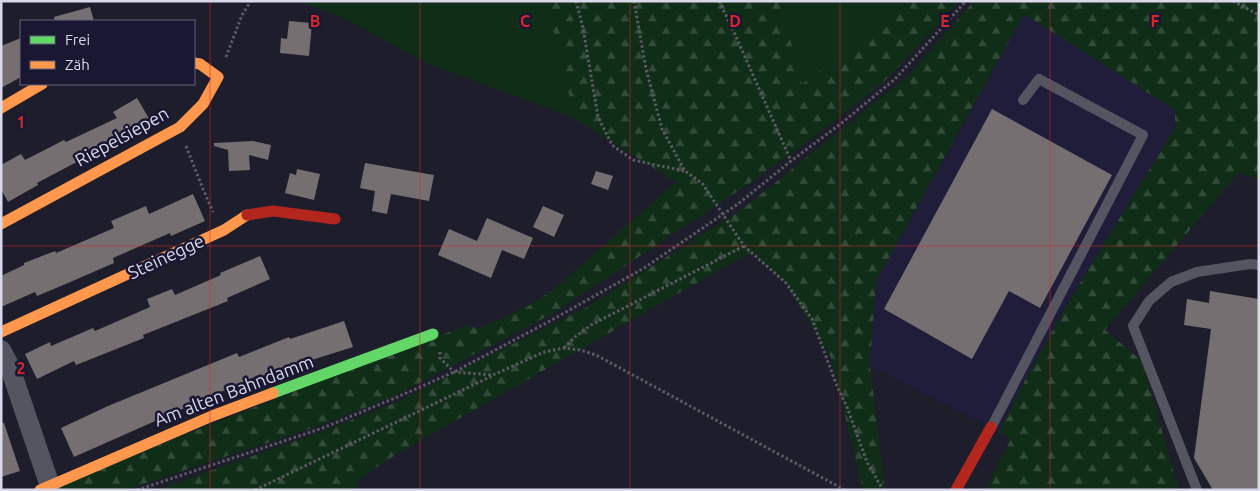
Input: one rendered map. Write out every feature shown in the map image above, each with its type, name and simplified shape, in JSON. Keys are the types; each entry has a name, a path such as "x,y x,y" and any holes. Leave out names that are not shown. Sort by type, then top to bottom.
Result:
{"street":[{"path":"195,63 200,64 218,77"},
{"name":"Riepelsiepen","path":"1,224 180,127 203,104 218,77"},
{"path":"1,108 40,85"},
{"name":"Steinegge","path":"1,332 224,230 244,215 273,211 336,219"},
{"name":"Am alten Bahndamm","path":"45,488 212,416 433,334"},
{"path":"1,350 10,365 45,488"},
{"path":"956,490 991,427"}],"lane":[{"path":"991,427 1143,136 1039,79 1023,100"},
{"path":"1197,490 1134,326 1149,301 1171,282 1197,272 1250,264 1259,265"}],"path":[{"path":"218,77 242,15 251,1"},
{"path":"576,1 583,28 598,116 612,145 633,160 685,171 702,183 744,246 786,282 812,319 867,462 883,490"},
{"path":"634,1 646,69 662,129 685,171"},
{"path":"719,1 791,161"},
{"path":"137,490 323,428 454,372 644,268 738,204 895,79 966,1"},
{"path":"1233,1 1259,15"},
{"path":"180,127 202,189 224,230"},
{"path":"564,348 575,337 592,325 744,246"},
{"path":"255,490 544,352 564,348 596,355 845,490"},
{"path":"454,372 493,376"}],"shaded area":[{"path":"1024,14 1175,110 1175,129 1069,300 1010,408 999,432 870,366 876,281"}],"green space":[{"path":"299,1 547,1 575,118 426,63 343,17"},
{"path":"546,1 780,1 802,84 912,1 960,1 889,77 816,136 759,177 554,313 394,396 324,424 125,490 45,490 363,364 465,326 480,328 527,307 554,289 676,182 575,119"},
{"path":"780,1 912,1 802,85"},
{"path":"974,1 1259,1 1259,179 1238,173 1105,330 1142,361 1179,490 985,490 1011,439 999,432 1039,354 1175,128 1175,110 1024,14 876,281 870,366 885,490 863,490 831,358 786,284 751,252 385,461 357,481 356,490 156,490 323,431 397,402 587,307 741,210 908,76"}],"building":[{"path":"90,7 94,20 55,20 54,17"},
{"path":"289,21 312,23 309,56 280,53 281,38 287,39"},
{"path":"20,38 20,78 1,88 1,46"},
{"path":"137,98 151,122 89,158 88,156 37,183 38,185 8,202 1,189 1,165 21,154 25,160 64,140 66,142 117,118 113,112"},
{"path":"992,109 1112,175 1040,308 1009,291 972,359 884,309"},
{"path":"253,141 271,145 268,160 249,155 250,170 229,171 228,150 214,146 214,143"},
{"path":"365,163 434,175 429,201 391,194 387,214 372,211 375,191 360,188"},
{"path":"297,169 320,174 314,200 285,193 290,173 296,175"},
{"path":"596,171 613,176 608,190 591,184"},
{"path":"193,194 205,221 171,236 170,233 113,258 114,263 68,283 37,296 35,292 1,307 1,276 24,265 24,263 55,251 56,253 114,228 111,221 146,206 149,214"},
{"path":"543,206 564,215 554,237 533,227"},
{"path":"487,218 533,238 524,259 502,250 491,278 438,255 449,229 477,241"},
{"path":"260,256 270,279 227,298 228,301 143,335 144,338 76,365 74,361 37,379 25,354 50,342 51,346 93,328 95,331 150,307 147,299 172,289 175,295"},
{"path":"1210,291 1259,299 1259,490 1213,490 1194,458 1211,329 1184,325 1187,299 1209,303"},
{"path":"344,321 353,347 299,364 300,366 263,380 261,374 74,457 61,428 108,406 237,353 239,357 289,337 290,339"},
{"path":"1,423 4,423 20,471 1,477"}],"traffic: fast":[{"path":"273,393 433,334"}],"traffic: slow":[{"path":"1,224 180,127 203,104 218,77 200,64 195,63"},
{"path":"1,108 40,85"},
{"path":"1,332 224,230 247,215"},
{"path":"40,490 212,416 273,393"}],"traffic: jam":[{"path":"247,215 273,211 335,219"},
{"path":"956,490 991,427"}]}
